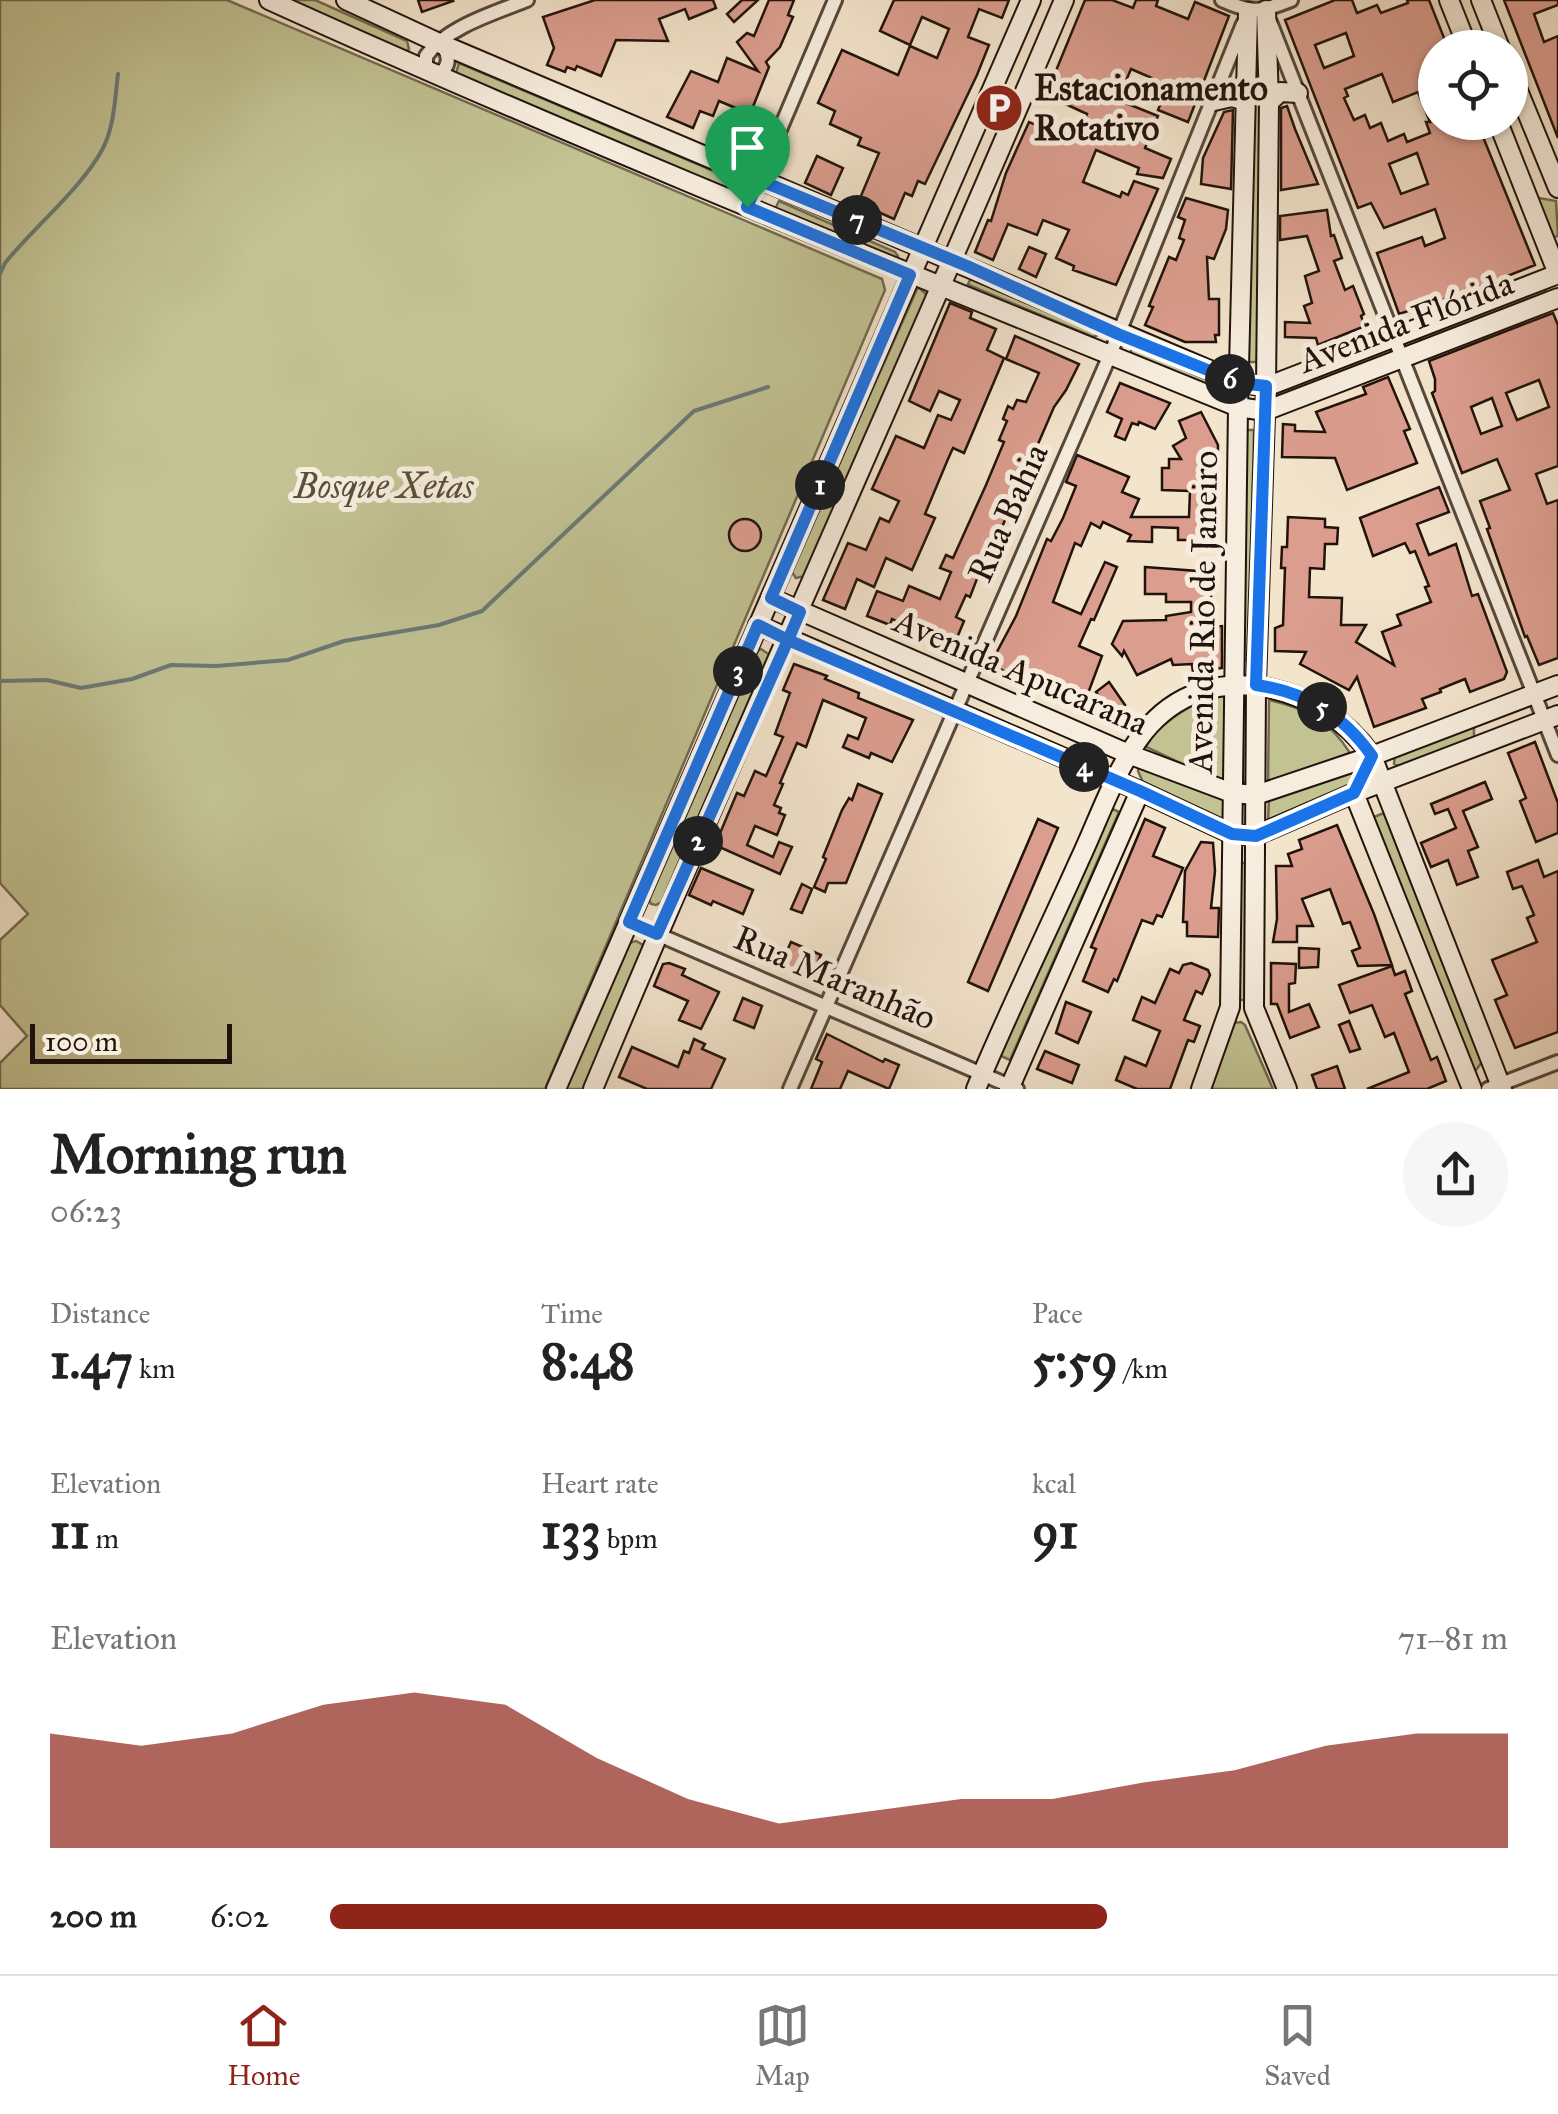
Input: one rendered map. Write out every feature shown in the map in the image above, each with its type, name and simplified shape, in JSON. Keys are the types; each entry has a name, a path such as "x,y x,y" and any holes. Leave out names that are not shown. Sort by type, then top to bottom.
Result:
{"street":[{"name":"Avenida Flórida","path":"269,0 430,73 747,207 1238,407 1265,411 1558,298"},
{"name":"Avenida Flórida","path":"346,0 441,44 1240,383 1266,386 1558,274"},
{"path":"430,73 426,56 434,46 465,24 527,0"},
{"path":"747,207 835,0"},
{"path":"556,1089 1031,0"},
{"path":"592,1089 1064,0"},
{"path":"1222,0 1257,11 1291,0"},
{"path":"1449,0 1461,30"},
{"path":"1481,0 1493,30"},
{"path":"1257,11 1298,93 1534,694 1551,718 1558,756"},
{"name":"Rua Bahia","path":"790,1089 1110,355 1214,101 1257,11"},
{"name":"Avenida Rio de Janeiro","path":"1201,1089 1230,1007 1246,101 1257,11"},
{"name":"Avenida Rio de Janeiro","path":"1257,11 1268,102 1254,1008 1287,1089"},
{"path":"1268,102 1280,92 1298,93"},
{"path":"1214,101 1232,97 1246,101"},
{"path":"1528,115 1558,188"},
{"path":"1506,140 1551,240 1558,274"},
{"name":"Avenida Apucarana","path":"771,598 1131,755 1232,793 1256,795 1372,756 1558,684"},
{"name":"Avenida Apucarana","path":"758,625 1232,834"},
{"path":"979,1082 1116,781 1146,730 1174,707 1202,693 1256,685 1288,691 1333,714 1372,756 1496,1087 1558,1062"},
{"path":"1475,716 1486,743"},
{"path":"1232,834 1256,836 1354,793 1551,718"},
{"path":"1012,1088 1140,791 1131,755"},
{"path":"1372,756 1354,793 1472,1089"},
{"name":"Rua Maranhão","path":"629,922 825,1007 979,1082 1012,1088"},
{"path":"1230,1007 1254,1008"}],"green space":[{"name":"Bosque Xetas","path":"0,0 227,0 882,279 885,290 545,1089 0,1089 0,1063 27,1036 0,1005 0,940 28,914 0,883"},
{"path":"280,0 315,0 407,41 409,49 405,53"},
{"path":"1253,33 1262,33 1257,362 1247,362"},
{"path":"459,63 735,180 730,194 455,77"},
{"path":"1533,197 1556,201 1558,236 1553,237"},
{"path":"779,201 895,252 897,261 774,211"},
{"path":"972,276 1099,329 1098,335 1093,337 971,286 968,284"},
{"path":"1544,284 1546,292 1421,343 1419,334"},
{"path":"918,287 928,296 805,576 796,578 791,571"},
{"path":"1134,344 1231,385 1228,393 1130,353"},
{"path":"1245,430 1254,430 1249,660 1239,660"},
{"path":"761,649 770,655 665,900 651,904 647,895 756,652"},
{"path":"1227,695 1227,785 1142,745 1181,712"},
{"path":"1238,696 1250,696 1249,782 1238,782"},
{"path":"1269,700 1316,717 1350,753 1268,784"},
{"path":"1474,726 1474,738 1401,767 1394,764 1395,753"},
{"path":"1140,755 1226,795 1226,824 1145,787 1138,771"},
{"path":"1353,765 1354,776 1349,786 1268,820 1269,798"},
{"path":"1108,807 1119,812 1010,1060 999,1055"},
{"path":"1384,813 1482,1062 1476,1070 1471,1068 1374,817"},
{"path":"1236,863 1247,863 1247,1000 1236,1000"},
{"path":"629,943 643,945 643,952 583,1089 565,1089"},
{"path":"1241,1022 1273,1089 1209,1089 1231,1029 1234,1023"}],"building":[{"path":"418,0 452,0 453,1 422,12"},
{"path":"595,0 713,0 716,8 689,19 685,9 659,19 668,41 616,40 601,76 577,66 575,70 567,67 565,72 547,65 554,48 543,17"},
{"path":"742,0 758,0 734,22 727,14"},
{"path":"769,0 794,0 788,15 793,17 780,47 766,62 769,67 750,114 719,101 713,116 700,111 693,128 667,117 691,71 718,82 727,58 758,71 737,42 747,33 754,36"},
{"path":"894,0 1009,0 1002,18 979,9 968,37 989,45 977,75 925,184 918,181 912,196 905,193 894,219 858,203 879,153 858,145 861,138 830,124 835,111 818,103 842,50 898,75 910,46 937,58 949,29 922,17 910,45 880,31"},
{"path":"1085,0 1112,0 1133,8 1136,0 1158,0 1156,6 1188,19 1195,2 1229,16 1188,122 1158,110 1168,85 1131,69 1118,100 1158,116 1145,148 1171,159 1163,178 1137,174 1139,168 1096,150 1083,182 1120,197 1122,192 1128,195 1134,181 1158,189 1116,285 1073,270 1074,266 1056,258 1069,230 1043,220 1037,235 1008,224 993,260 975,252 1029,122 1076,141 1087,114 1046,95"},
{"path":"1335,0 1352,0 1357,13 1377,5 1381,13 1408,3 1407,0 1429,0 1441,30 1418,30 1418,92 1393,102 1382,74 1345,89 1348,96 1344,98 1354,120 1365,115 1370,128 1381,123 1388,141 1404,134 1407,142 1418,138 1484,140 1535,265 1399,314 1377,253 1422,237 1425,246 1445,238 1435,209 1384,228 1371,203 1358,208 1285,20","holes":["1346,33 1354,56 1324,68 1315,45","1417,153 1428,184 1401,194 1389,164"]},
{"path":"1504,0 1558,0 1558,5 1534,14 1544,42 1558,36 1558,138 1528,61 1528,30 1516,30"},
{"path":"1287,106 1318,184 1281,190 1281,108"},
{"path":"1233,110 1231,189 1201,184 1203,158 1224,112"},
{"path":"817,156 843,168 831,195 805,183"},
{"path":"1186,198 1228,210 1226,229 1214,259 1207,257 1209,299 1219,299 1216,342 1185,342 1145,325 1169,257 1176,260 1184,240 1179,238 1185,220 1178,217"},
{"path":"1327,210 1331,236 1334,235 1342,258 1334,261 1345,290 1353,286 1365,326 1318,345 1316,338 1285,337 1285,322 1310,323 1304,306 1312,303 1305,276 1319,271 1307,236 1280,240 1280,216"},
{"path":"1029,247 1046,254 1036,277 1019,269"},
{"path":"950,303 972,312 970,318 996,329 987,350 1004,358 964,453 953,448 948,459 925,514 935,518 912,570 886,558 874,587 857,579 845,609 823,600 848,543 866,550 880,518 889,522 899,501 872,489 896,436 924,448 938,415 951,420 960,400 939,391 930,411 909,401"},
{"path":"1553,313 1558,325 1558,466 1536,474 1547,504 1558,500 1558,658 1539,665 1525,637 1487,529 1490,528 1480,501 1510,490 1497,459 1462,473 1432,393 1435,379 1429,361","holes":["1539,380 1549,407 1517,420 1506,393","1492,398 1502,426 1481,434 1471,407"]},
{"path":"1015,336 1079,364 1054,407 970,597 966,595 956,617 964,621 954,645 892,619 890,625 867,616 877,591 903,601 909,586 940,599 951,572 940,568 946,555 953,558 986,485 1004,442 999,440 1008,406 1013,409 1017,400 1026,402 1039,373 1006,359"},
{"path":"1388,377 1410,429 1404,431 1417,463 1347,490 1335,458 1282,457 1283,424 1295,425 1295,431 1325,432 1316,412 1366,394 1363,387"},
{"path":"1120,383 1170,403 1155,429 1132,423 1125,440 1115,436 1122,419 1107,412"},
{"path":"1201,412 1218,445 1216,540 1178,540 1178,528 1152,527 1152,542 1128,541 1131,535 1103,522 1100,528 1091,523 1081,546 1075,543 1053,602 1081,614 1105,562 1117,567 1079,646 1102,656 1087,696 1063,686 1060,692 1040,683 1039,686 990,665 1016,616 1047,539 1051,541 1063,518 1076,486 1066,482 1077,455 1129,477 1122,492 1139,499 1131,517 1189,517 1190,491 1162,490 1162,468 1169,468 1169,459 1181,459 1173,446 1186,438 1179,421"},
{"path":"1439,487 1449,512 1417,524 1429,555 1456,544 1472,596 1478,594 1507,672 1504,679 1470,692 1465,679 1440,689 1441,692 1422,699 1426,708 1374,727 1357,677 1349,690 1300,664 1306,652 1275,651 1275,628 1283,625 1285,568 1281,568 1282,547 1287,547 1288,517 1325,519 1325,527 1338,528 1337,544 1325,544 1324,569 1310,568 1309,597 1342,598 1341,625 1366,625 1356,642 1394,665 1382,632 1401,625 1397,615 1431,602 1425,587 1429,586 1415,551 1410,553 1405,543 1373,556 1360,518"},
{"path":"745,519 757,523 761,535 757,547 745,551 733,547 729,535 733,523"},
{"path":"1145,567 1211,572 1211,627 1222,626 1222,668 1193,673 1192,664 1173,665 1171,659 1137,675 1124,651 1122,656 1112,644 1123,621 1166,620 1166,616 1191,612 1191,602 1166,602 1166,594 1145,594"},
{"path":"794,664 859,693 858,698 913,720 892,762 871,753 869,758 843,747 848,735 858,739 866,718 823,700 806,747 797,743 780,783 783,784 774,805 785,815 777,835 755,826 747,845 773,857 779,842 792,847 780,874 715,845 737,793 744,796 755,771 766,776 783,737 775,734 790,693 783,690"},
{"path":"1109,682 1125,705 1112,714 1096,692"},
{"path":"1535,742 1558,803 1558,833 1536,842 1520,801 1526,798 1508,753"},
{"path":"1485,782 1492,799 1463,811 1478,847 1468,851 1478,877 1457,885 1448,860 1431,867 1421,843 1456,828 1448,809 1435,814 1431,804"},
{"path":"858,784 882,794 846,883 828,883 825,892 814,887 826,859 823,857 842,810 849,798 852,800"},
{"path":"1038,819 1058,828 988,991 968,982"},
{"path":"1145,819 1165,828 1153,856 1183,868 1162,917 1157,915 1153,924 1142,920 1117,981 1114,979 1108,992 1083,981 1096,949 1091,947"},
{"path":"1337,825 1392,965 1358,966 1352,951 1360,948 1350,922 1343,924 1330,889 1302,899 1313,926 1297,926 1297,942 1273,942 1277,919 1276,866 1292,866 1288,854 1302,849 1299,840"},
{"path":"1201,842 1213,843 1211,908 1219,908 1218,937 1187,936 1187,922 1183,922 1185,871"},
{"path":"1538,860 1544,877 1558,871 1558,1032 1515,1048 1495,1000 1507,995 1492,960 1537,942 1527,918 1534,915 1522,886 1513,889 1507,872"},
{"path":"701,868 753,890 743,914 689,895"},
{"path":"802,884 812,889 802,913 791,909"},
{"path":"791,942 821,955 810,979 780,966"},
{"path":"1299,948 1319,949 1318,967 1299,968"},
{"path":"1191,963 1208,970 1210,975 1202,994 1196,991 1184,1020 1200,1026 1194,1042 1188,1040 1170,1089 1137,1089 1116,1080 1125,1057 1146,1066 1160,1031 1133,1020 1142,997 1155,1003 1170,969 1179,973 1183,965"},
{"path":"1271,963 1296,964 1295,983 1289,984 1289,1012 1309,1004 1319,1027 1290,1038 1277,1004 1271,1004"},
{"path":"663,964 685,969 682,975 719,992 701,1029 679,1020 688,1001 654,986"},
{"path":"1392,966 1395,975 1405,971 1412,991 1405,994 1431,1060 1437,1057 1446,1081 1427,1089 1367,1089 1409,1072 1394,1033 1385,1037 1372,1005 1350,1013 1339,985"},
{"path":"743,998 762,1006 754,1028 734,1020"},
{"path":"1066,1002 1091,1012 1078,1043 1056,1033"},
{"path":"1349,1021 1360,1049 1350,1052 1339,1025"},
{"path":"827,1034 883,1062 885,1059 899,1065 889,1089 848,1071 840,1089 811,1089 822,1062 816,1059"},
{"path":"694,1039 705,1044 702,1049 725,1059 711,1089 647,1089 619,1077 632,1047 678,1067"},
{"path":"1045,1051 1079,1065 1072,1083 1037,1069"},
{"path":"1337,1066 1345,1089 1317,1089 1312,1075"}],"waterway":[{"path":"0,274 5,263 82,179 102,150 112,123 118,74"},
{"path":"0,681 47,680 81,688 132,679 171,665 288,660 344,641 439,625 482,611 694,411 768,387"}],"place":[{"name":"Estacionamento Rotativo","path":"999,108"}],"route":[{"path":"747,207 759,180 1118,334 1240,383 1266,386 1256,685 1300,696 1333,714 1351,730 1372,756 1354,793 1256,836 1232,834 1140,791 788,640 758,625 629,922 657,934 788,640 800,612 771,598 910,275 747,207"}]}
